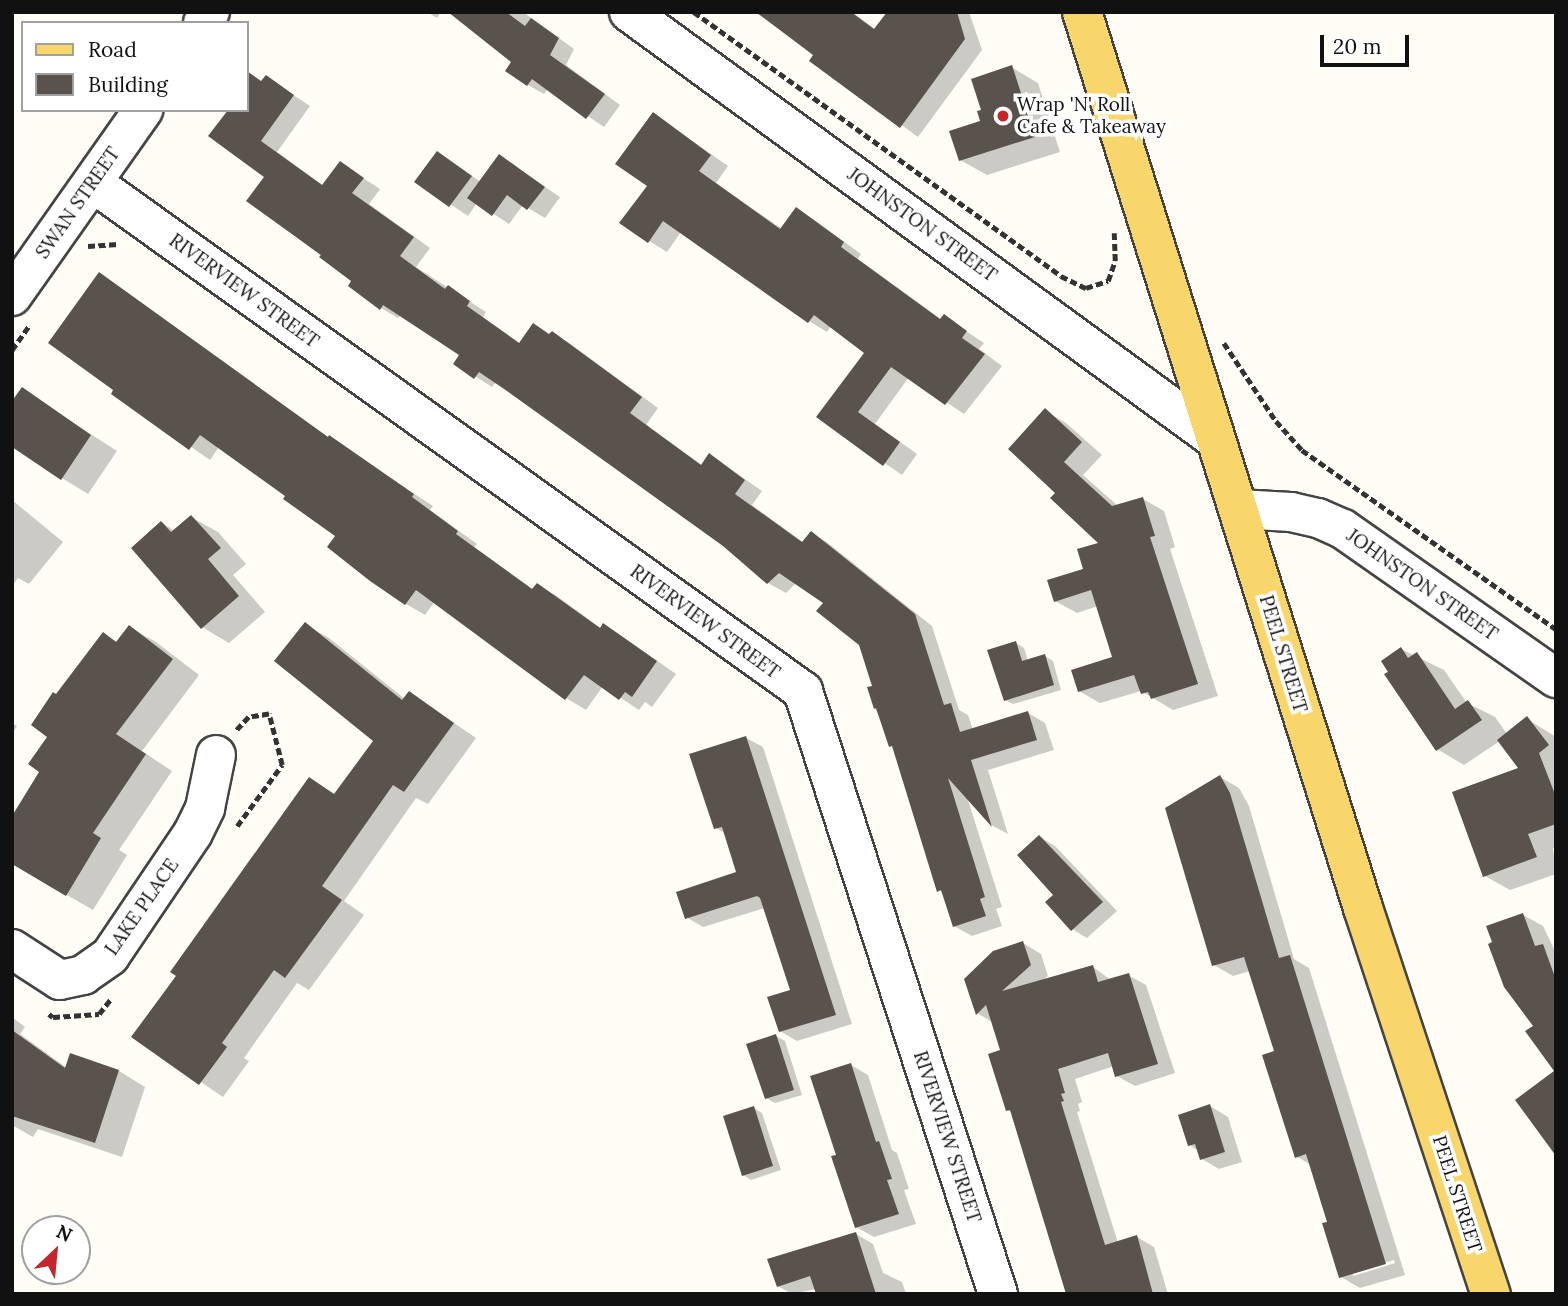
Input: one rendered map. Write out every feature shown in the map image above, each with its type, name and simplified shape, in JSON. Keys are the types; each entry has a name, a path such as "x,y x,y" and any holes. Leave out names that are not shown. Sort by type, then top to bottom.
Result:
{"main road":[{"name":"PEEL STREET","path":"1082,12 1363,908 1491,1294"}],"street":[{"name":"JOHNSTON STREET","path":"629,12 1215,439"},
{"name":"SWAN STREET","path":"23,307 93,183 142,112"},
{"name":"RIVERVIEW STREET","path":"93,183 803,691 998,1294"},
{"name":"JOHNSTON STREET","path":"1238,509 1291,512 1318,518 1343,529 1556,678"},
{"name":"LAKE PLACE","path":"12,949 60,980 83,975 110,956 193,832 205,808 216,755"}],"path":[{"path":"694,12 1061,276 1086,288 1108,281 1115,261 1113,229"},
{"path":"85,247 118,244 129,252"},
{"path":"12,350 23,307"},
{"path":"1221,339 1276,421 1302,450 1556,629"}],"building":[{"path":"448,12 506,12 525,26 531,18 559,38 550,55 605,94 586,119 532,79 527,86 505,71 511,62"},
{"path":"756,12 851,12 874,29 887,12 957,12 965,39 900,128 809,61 813,55"},
{"name":"Wrap 'N' Roll Cafe & Takeaway","path":"1012,65 1035,137 959,161 949,131 980,121 977,111 981,110 971,79"},
{"path":"248,72 261,81 266,75 294,95 261,141 322,185 340,161 364,178 352,193 414,237 400,256 445,289 448,285 470,301 467,306 519,343 533,323 549,334 552,331 642,397 630,413 701,465 709,453 745,480 735,494 802,542 811,531 915,614 944,705 951,703 960,732 1028,711 1037,740 971,760 992,827 948,778 985,897 980,899 986,916 953,927 941,890 937,892 892,746 889,747 876,708 874,709 867,687 872,686 859,645 816,611 823,603 779,573 767,584 723,546 507,391 479,372 474,379 453,364 459,355 383,305 380,310 348,286 351,281 319,257 321,255 246,201 264,177 208,136 226,112 248,112"},
{"path":"653,112 711,155 699,171 780,229 796,207 844,242 841,247 940,319 944,314 967,331 962,338 985,354 945,405 891,367 858,412 900,442 883,466 816,417 864,353 814,315 808,323 663,221 648,243 619,223 647,186 615,164"},
{"path":"437,151 472,176 449,207 414,182"},
{"path":"499,154 545,187 527,210 507,195 492,216 467,198"},
{"path":"99,272 328,437 329,435 414,494 412,497 458,531 456,534 532,589 537,583 600,628 603,623 657,661 632,697 625,692 619,700 584,675 565,700 416,590 405,605 370,581 327,547 335,536 200,435 189,450 111,394 113,390 48,343"},
{"path":"22,387 91,435 61,480 12,447 12,401"},
{"path":"1045,408 1082,442 1064,462 1112,506 1143,497 1155,536 1150,537 1198,684 1151,699 1148,692 1141,694 1134,675 1078,692 1071,670 1112,657 1091,590 1054,602 1047,580 1083,569 1077,549 1098,543 1050,498 1055,493 1008,449"},
{"path":"191,515 221,548 208,559 239,596 201,629 131,548 161,521 171,532"},
{"path":"305,622 402,700 409,691 454,723 404,792 393,785 322,886 342,900 285,978 274,970 222,1043 227,1047 199,1085 131,1037 176,976 170,972 309,777 334,794 373,741 274,661"},
{"path":"129,625 173,659 116,734 146,754 93,833 101,838 66,896 12,864 12,816 39,772 28,764 47,737 31,725 53,692 56,694 103,632 116,642"},
{"path":"1016,641 1022,661 1045,654 1054,685 1004,701 987,650"},
{"path":"1401,647 1408,658 1417,652 1455,709 1468,700 1482,720 1436,751 1384,674 1388,672 1381,661"},
{"path":"1527,716 1549,745 1539,753 1556,797 1556,824 1528,834 1537,857 1483,877 1452,792 1518,768 1497,740"},
{"path":"746,736 836,1015 779,1032 767,997 790,990 760,898 757,896 685,919 676,892 736,872 722,827 714,829 689,754"},
{"path":"1220,775 1230,793 1279,958 1290,955 1386,1264 1339,1278 1322,1223 1327,1222 1306,1154 1295,1158 1262,1055 1274,1051 1244,957 1212,966 1165,808"},
{"path":"1039,835 1103,902 1071,931 1045,902 1053,895 1017,855"},
{"path":"1523,913 1535,946 1543,944 1556,980 1556,1156 1515,1100 1554,1071 1525,1031 1533,1026 1504,987 1488,944 1492,942 1486,926"},
{"path":"1023,941 1031,965 1002,991 1093,965 1098,982 1129,973 1158,1064 1115,1077 1108,1053 1058,1069 1065,1093 1061,1094 1064,1101 1061,1102 1105,1245 1137,1235 1153,1294 1066,1294 1010,1110 1006,1111 988,1054 1000,1050 986,1005 976,1015 964,979 993,951"},
{"path":"12,1030 65,1068 70,1053 119,1070 95,1143 12,1116"},
{"path":"776,1034 794,1090 765,1099 746,1044"},
{"path":"851,1063 876,1142 879,1141 892,1179 887,1180 899,1214 855,1228 831,1156 836,1155 810,1076"},
{"path":"1210,1104 1225,1152 1200,1160 1195,1144 1188,1146 1178,1115"},
{"path":"754,1106 773,1166 742,1176 723,1116"},
{"path":"856,1232 876,1294 816,1294 810,1276 777,1287 767,1259"}],"place":[{"name":"Wrap 'N' Roll Cafe & Takeaway","path":"1003,116"}]}
